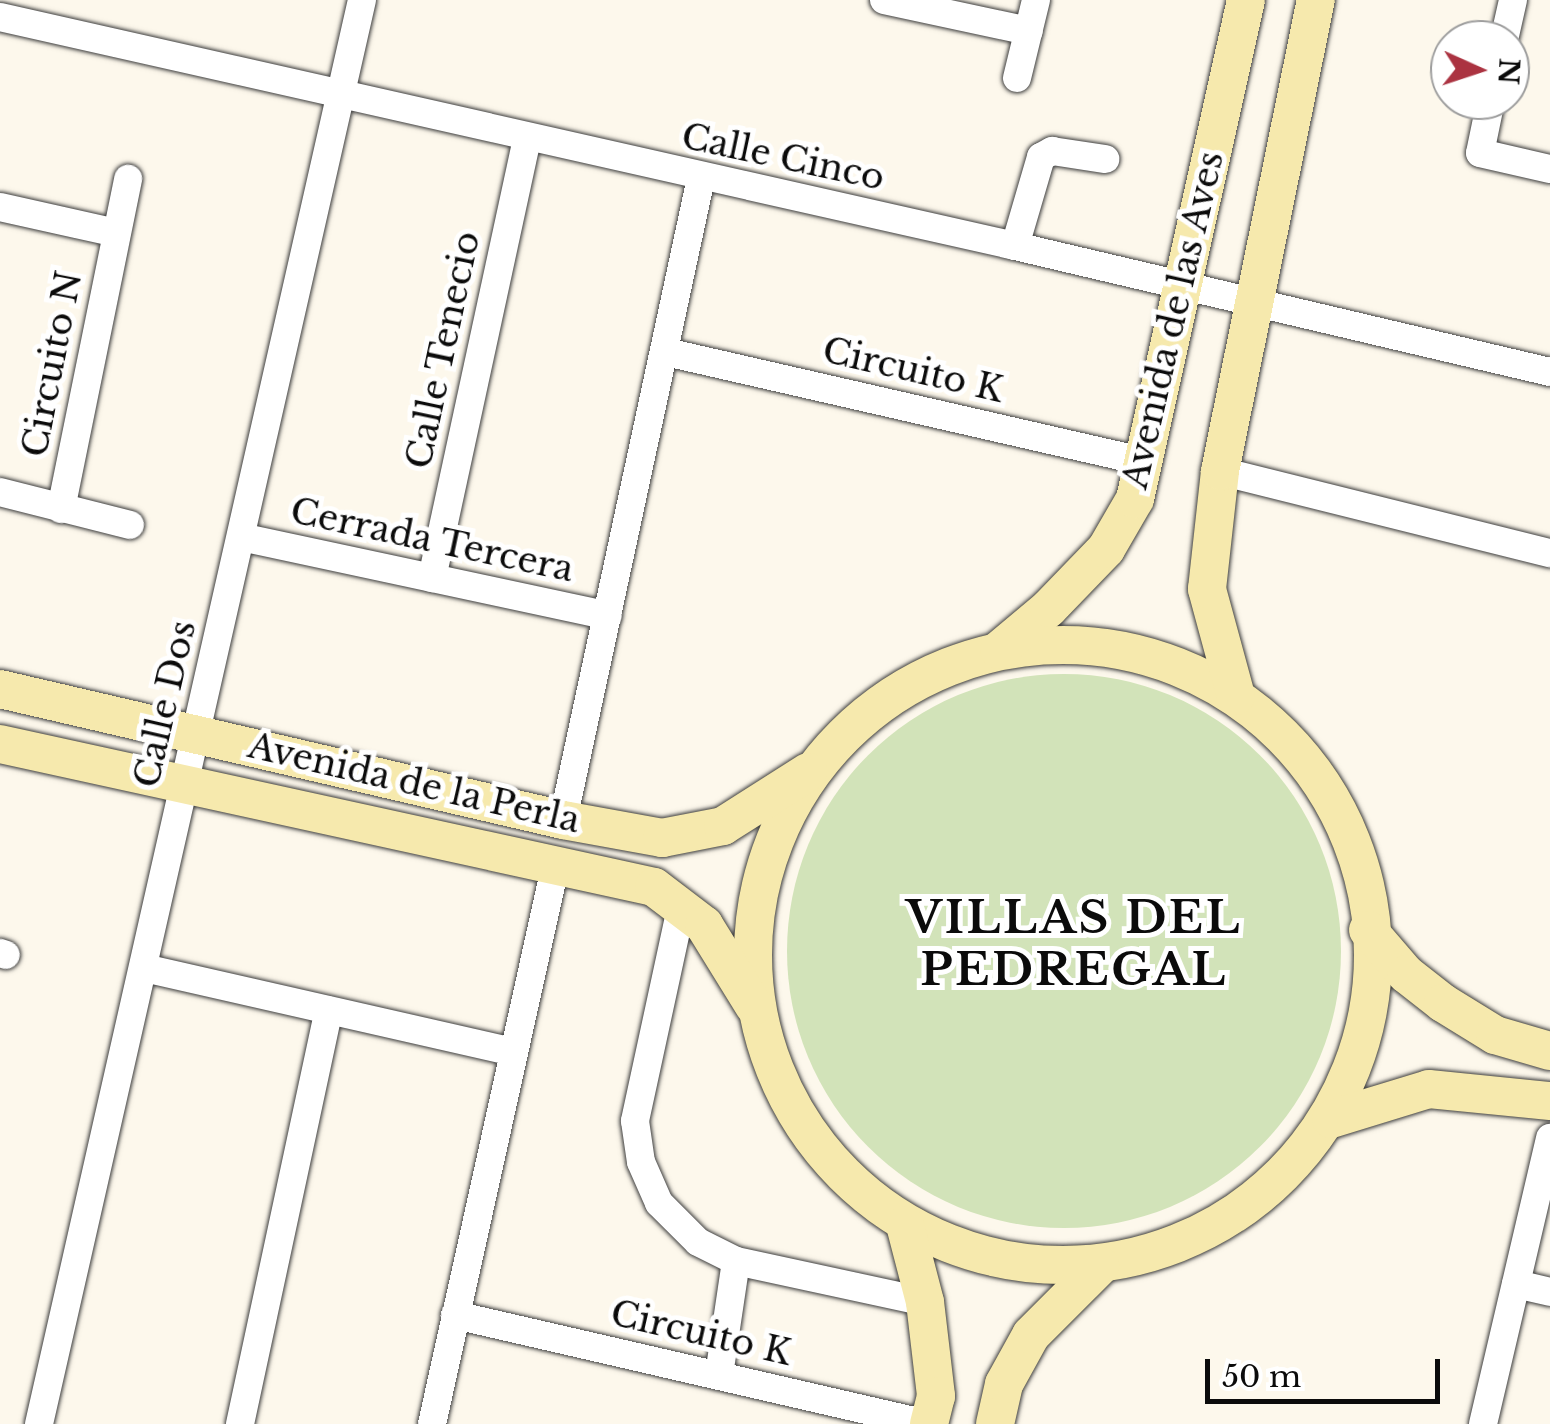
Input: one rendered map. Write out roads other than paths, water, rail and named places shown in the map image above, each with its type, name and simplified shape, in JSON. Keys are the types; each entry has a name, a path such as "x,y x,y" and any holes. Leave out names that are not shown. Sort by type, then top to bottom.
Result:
{"street":[{"name":"Calle Dos","path":"40,1424 362,0"},
{"path":"884,0 1029,31"},
{"path":"1017,78 1036,0"},
{"name":"Avenida de las Aves","path":"999,650 1049,608 1106,549 1135,499 1246,0"},
{"name":"Avenida de las Aves","path":"1236,696 1207,589 1220,471 1316,0"},
{"name":"Calle Cinco","path":"0,18 1014,246 1550,372"},
{"path":"1487,120 1480,153 1550,168"},
{"name":"Calle Tenecio","path":"432,578 527,139"},
{"path":"1014,246 1040,157 1052,151 1105,159"},
{"path":"563,820 701,178"},
{"name":"Circuito N","path":"61,510 128,180"},
{"name":"Circuito N","path":"0,206 116,233"},
{"name":"Circuito K","path":"666,352 1143,461"},
{"path":"1220,471 1550,553"},
{"name":"Circuito N","path":"0,492 130,525"},
{"name":"Cerrada Tercera","path":"241,537 608,616"},
{"path":"1081,643 1162,659 1236,696 1287,738 1327,791 1356,851 1372,982 1360,1048 1331,1119 1290,1169 1235,1216 1170,1249 1100,1266 999,1262 904,1225 835,1168 784,1095 756,1009 754,924 761,891 773,842 815,768 866,714 928,674 999,650 1081,643"},
{"name":"Avenida de la Perla","path":"0,689 563,820 662,838 723,826 815,768"},
{"name":"Avenida de la Perla","path":"0,744 654,887 704,925 756,1009"},
{"path":"432,1424 556,863"},
{"path":"681,908 635,1120 641,1162 659,1203 698,1242 736,1261 926,1302"},
{"path":"1368,930 1406,974 1443,1004 1495,1035 1550,1051"},
{"path":"144,968 514,1052"},
{"path":"240,1424 329,1010"},
{"path":"1331,1119 1429,1089 1550,1101"},
{"path":"1483,1424 1550,1138"},
{"path":"904,1225 926,1302 936,1396 930,1424"},
{"path":"719,1375 736,1261"},
{"path":"995,1424 1004,1384 1031,1336 1100,1266"},
{"path":"1516,1284 1550,1292"},
{"name":"Circuito K","path":"455,1314 930,1424"}],"district":[{"name":"VILLAS DEL PEDREGAL","path":"1074,944"}]}
